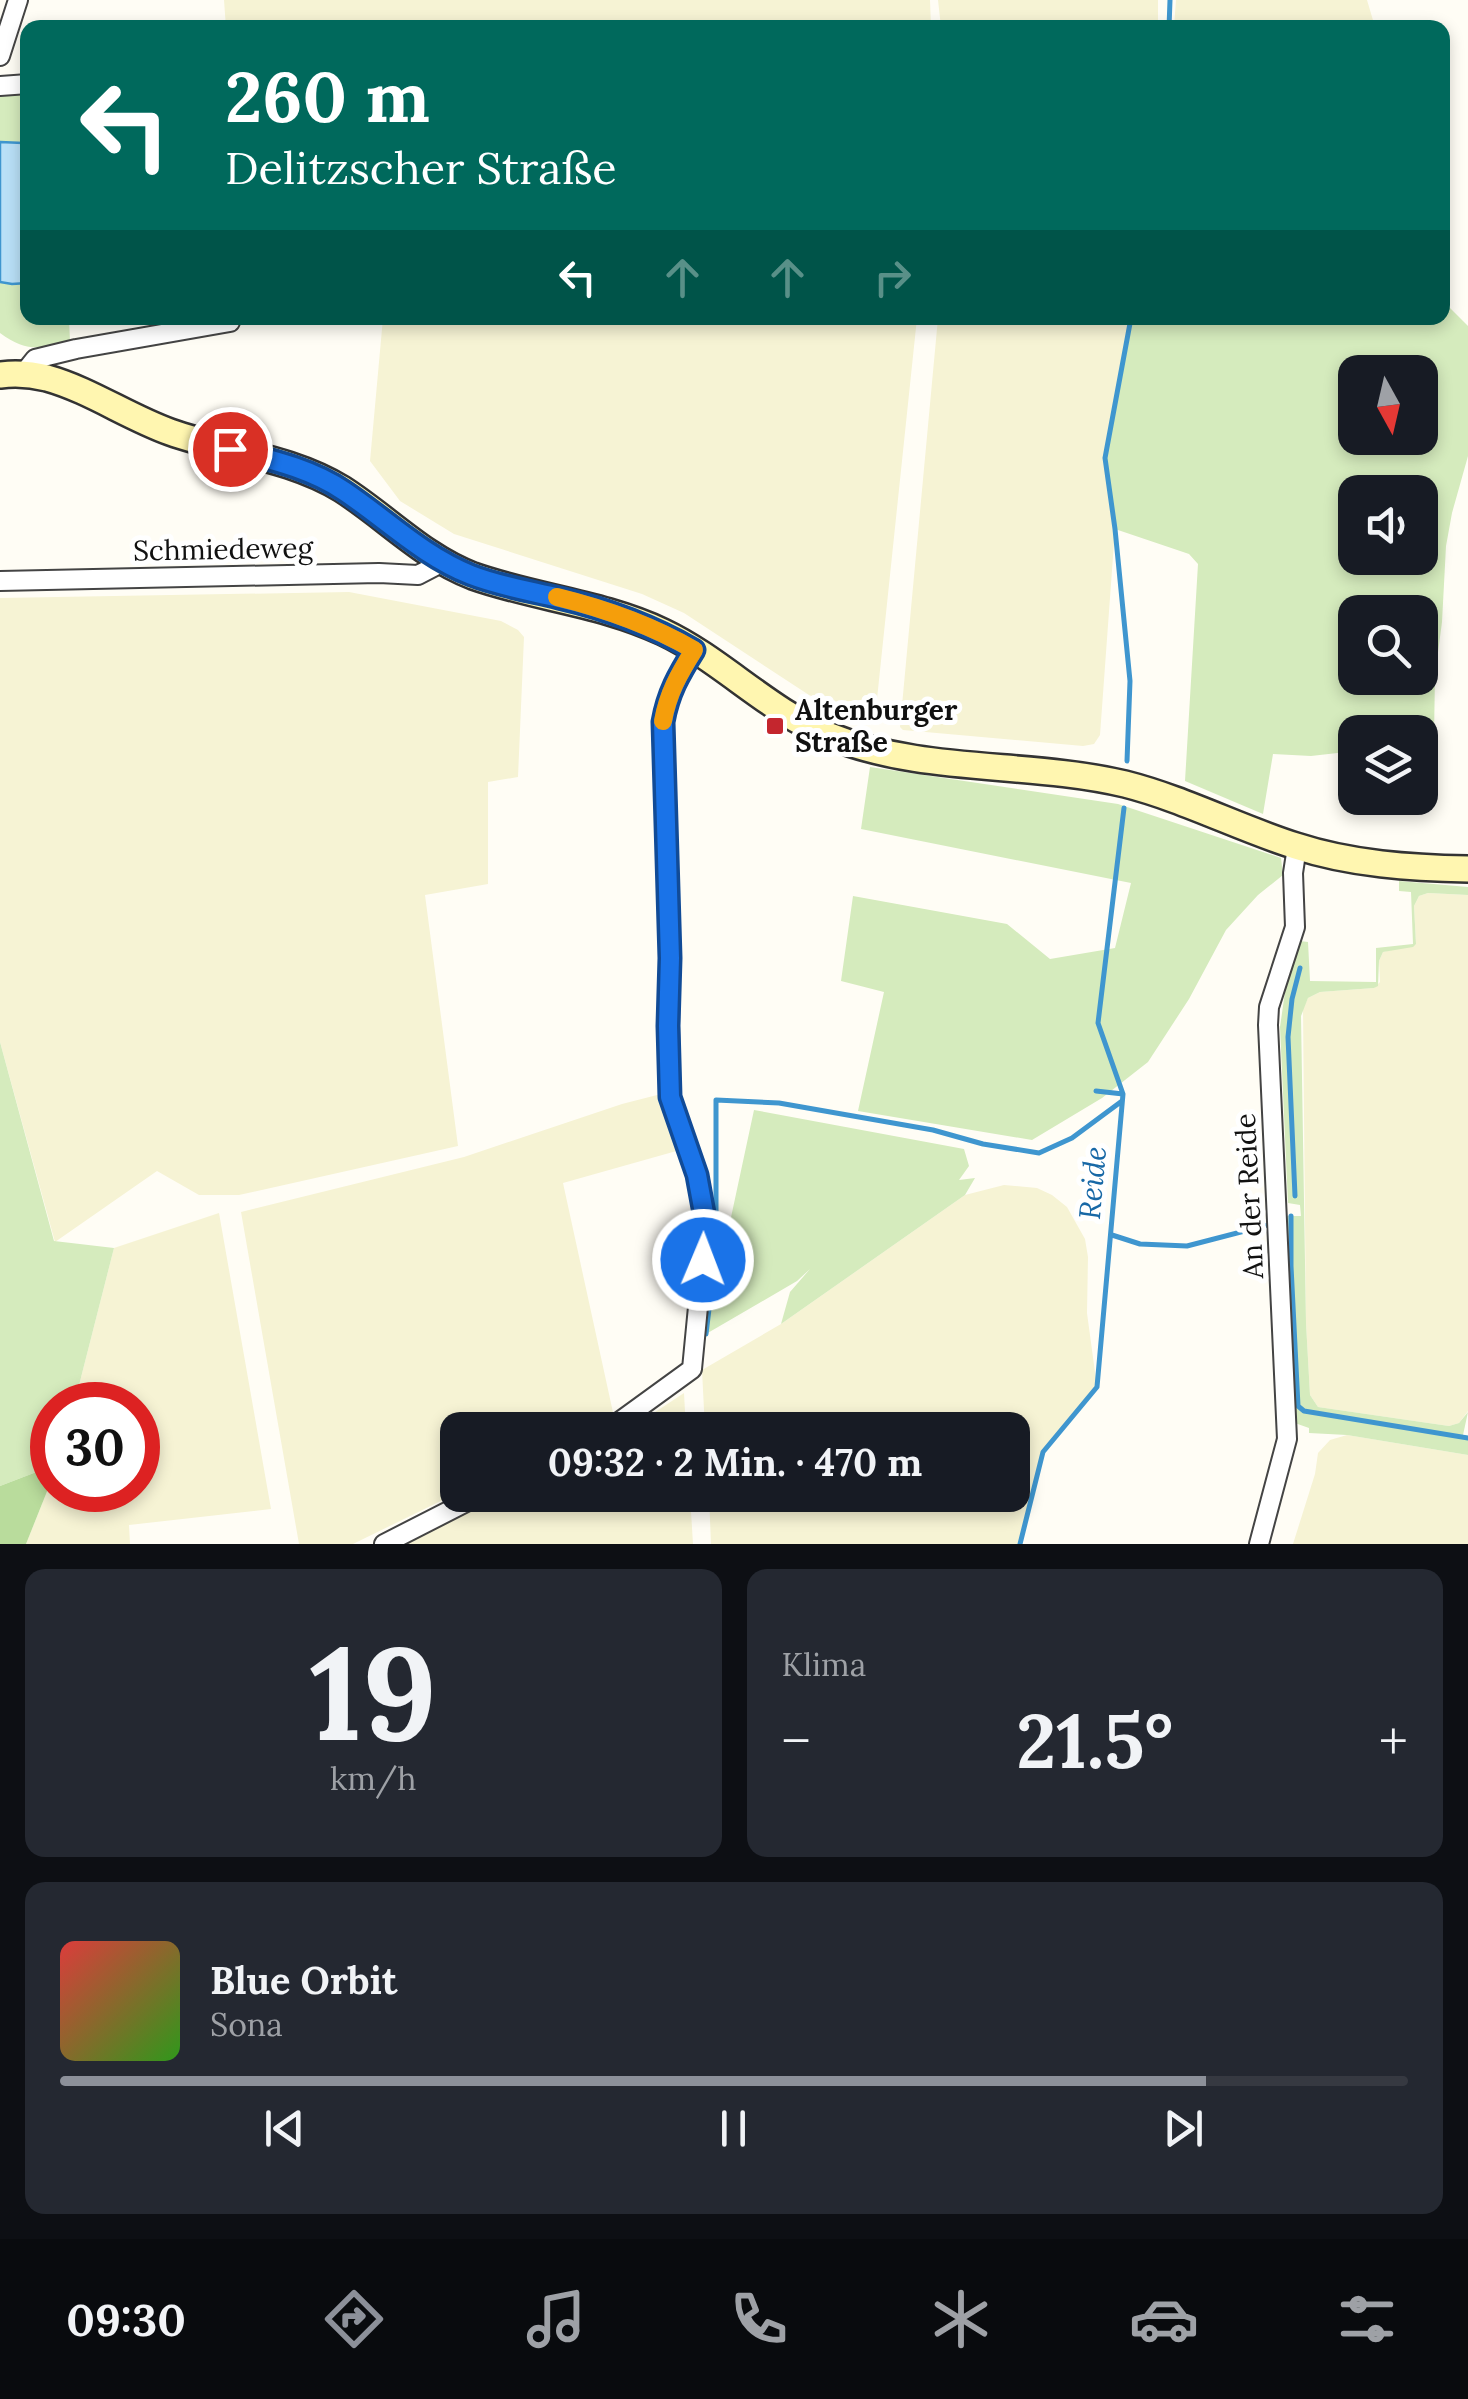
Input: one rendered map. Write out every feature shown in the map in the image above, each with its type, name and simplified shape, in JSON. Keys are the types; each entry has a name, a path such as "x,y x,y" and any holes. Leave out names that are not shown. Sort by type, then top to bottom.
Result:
{"main road":[{"path":"7,373 45,378 167,431 311,472 342,489 444,562 531,593 608,610 663,632 782,712 854,746 916,759 1084,776 1125,784 1319,853 1364,861 1468,869"}],"street":[{"path":"0,56 18,0"},
{"path":"7,373 35,359 76,349 213,325"},
{"name":"Schmiedeweg","path":"0,581 418,575 444,562"},
{"path":"632,1412 692,1368 706,1224 697,1175 670,1097 668,1026 670,958 663,722 674,680 694,650"},
{"name":"An der Reide","path":"1259,1544 1287,1439 1268,1025 1269,1007 1295,927 1293,873 1297,847"},
{"path":"384,1544 447,1512"}],"shaded area":[{"path":"224,0 930,0 931,20 225,20"},
{"path":"938,0 1158,0 1158,20 940,20"},
{"path":"1176,0 1367,0 1373,20 1175,20"},
{"path":"382,325 916,325 875,718 869,722 809,695 684,613 642,594 454,534 400,501 370,461"},
{"path":"937,325 1128,325 1105,457 1115,529 1100,735 1094,744 1083,746 900,727"},
{"path":"349,592 501,621 524,637 518,777 488,782 488,884 425,895 458,1146 239,1195 199,1195 157,1171 55,1242 0,1042 0,598"},
{"path":"1468,895 1468,1411 1459,1423 1449,1426 1318,1407 1310,1395 1306,1323 1303,1009 1308,998 1320,992 1374,988 1380,982 1379,961 1383,952 1416,944 1414,906 1419,896"},
{"path":"661,1094 680,1150 563,1183 613,1412 440,1412 440,1501 353,1544 299,1544 241,1212 464,1157"},
{"path":"1004,1185 1037,1188 1067,1207 1085,1239 1087,1313 1097,1387 1043,1452 1030,1504 1030,1412 704,1412 702,1370 781,1324 965,1195"},
{"path":"219,1213 271,1509 129,1525 130,1544 26,1544 39,1512 160,1512 160,1382 80,1382 114,1248"},
{"path":"684,1393 685,1412 655,1412"},
{"path":"1347,1435 1468,1455 1468,1544 1293,1544 1318,1453 1330,1440"},
{"path":"469,1512 691,1512 693,1544 405,1544"},
{"path":"710,1512 1028,1512 1020,1544 711,1544"}],"green space":[{"path":"20,93 20,325 69,325 70,342 26,346 0,333 0,95"},
{"path":"1450,308 1468,326 1468,456 1446,546 1438,652 1438,595 1338,595 1338,695 1435,695 1434,715 1338,715 1338,753 1273,754 1263,814 1185,781 1198,564 1189,554 1115,529 1105,458 1132,325 1450,325"},
{"path":"870,767 1118,804 1281,858 1283,875 1226,930 1189,999 1148,1062 1102,1098 1032,1140 858,1111 884,992 841,981 853,896 1007,924 1050,959 1115,948 1131,883 861,829"},
{"path":"1399,881 1468,887 1468,895 1419,896 1414,906 1416,944 1383,952 1378,986 1320,992 1308,998 1301,1016 1310,1395 1318,1407 1449,1426 1459,1423 1468,1412 1463,1435 1468,1436 1468,1455 1347,1435 1309,1433 1309,1428 1292,1422 1283,1223 1286,1216 1301,1216 1300,1205 1288,1203 1280,1027 1285,992 1300,941 1308,942 1310,981 1376,982 1376,948 1413,944 1411,892 1399,891"},
{"path":"0,1042 54,1241 114,1248 80,1382 30,1382 30,1474 0,1486"},
{"path":"754,1110 964,1149 969,1166 959,1180 975,1178 965,1195 781,1324 790,1292 810,1269 797,1281 706,1334"},
{"path":"30,1474 30,1512 39,1512 26,1544 0,1544 0,1486"}],"water":[{"path":"0,142 20,143 20,283 0,282"}],"waterway":[{"name":"Reide","path":"1169,20 1170,0"},
{"name":"Reide","path":"1127,761 1130,681 1105,458 1130,325"},
{"name":"Reide","path":"1020,1544 1043,1452 1097,1387 1123,1094 1098,1023 1124,808"},
{"path":"1295,1196 1288,1037 1300,968"},
{"path":"1096,1091 1123,1094"},
{"path":"706,1334 716,1251 716,1100 779,1103 1039,1153 1072,1138 1122,1101"},
{"path":"1291,1216 1298,1406 1304,1411 1468,1438"},
{"path":"1112,1235 1140,1244 1187,1246 1272,1224"}],"slow traffic":[{"path":"557,597 640,622 694,650 674,680 663,721"}],"place":[{"name":"Altenburger Straße","path":"775,726"}],"route":[{"path":"230,449 311,472 342,489 444,562 472,575 608,610 663,632 694,650 674,680 663,722 670,1097 697,1175 706,1224 703,1260"}]}
